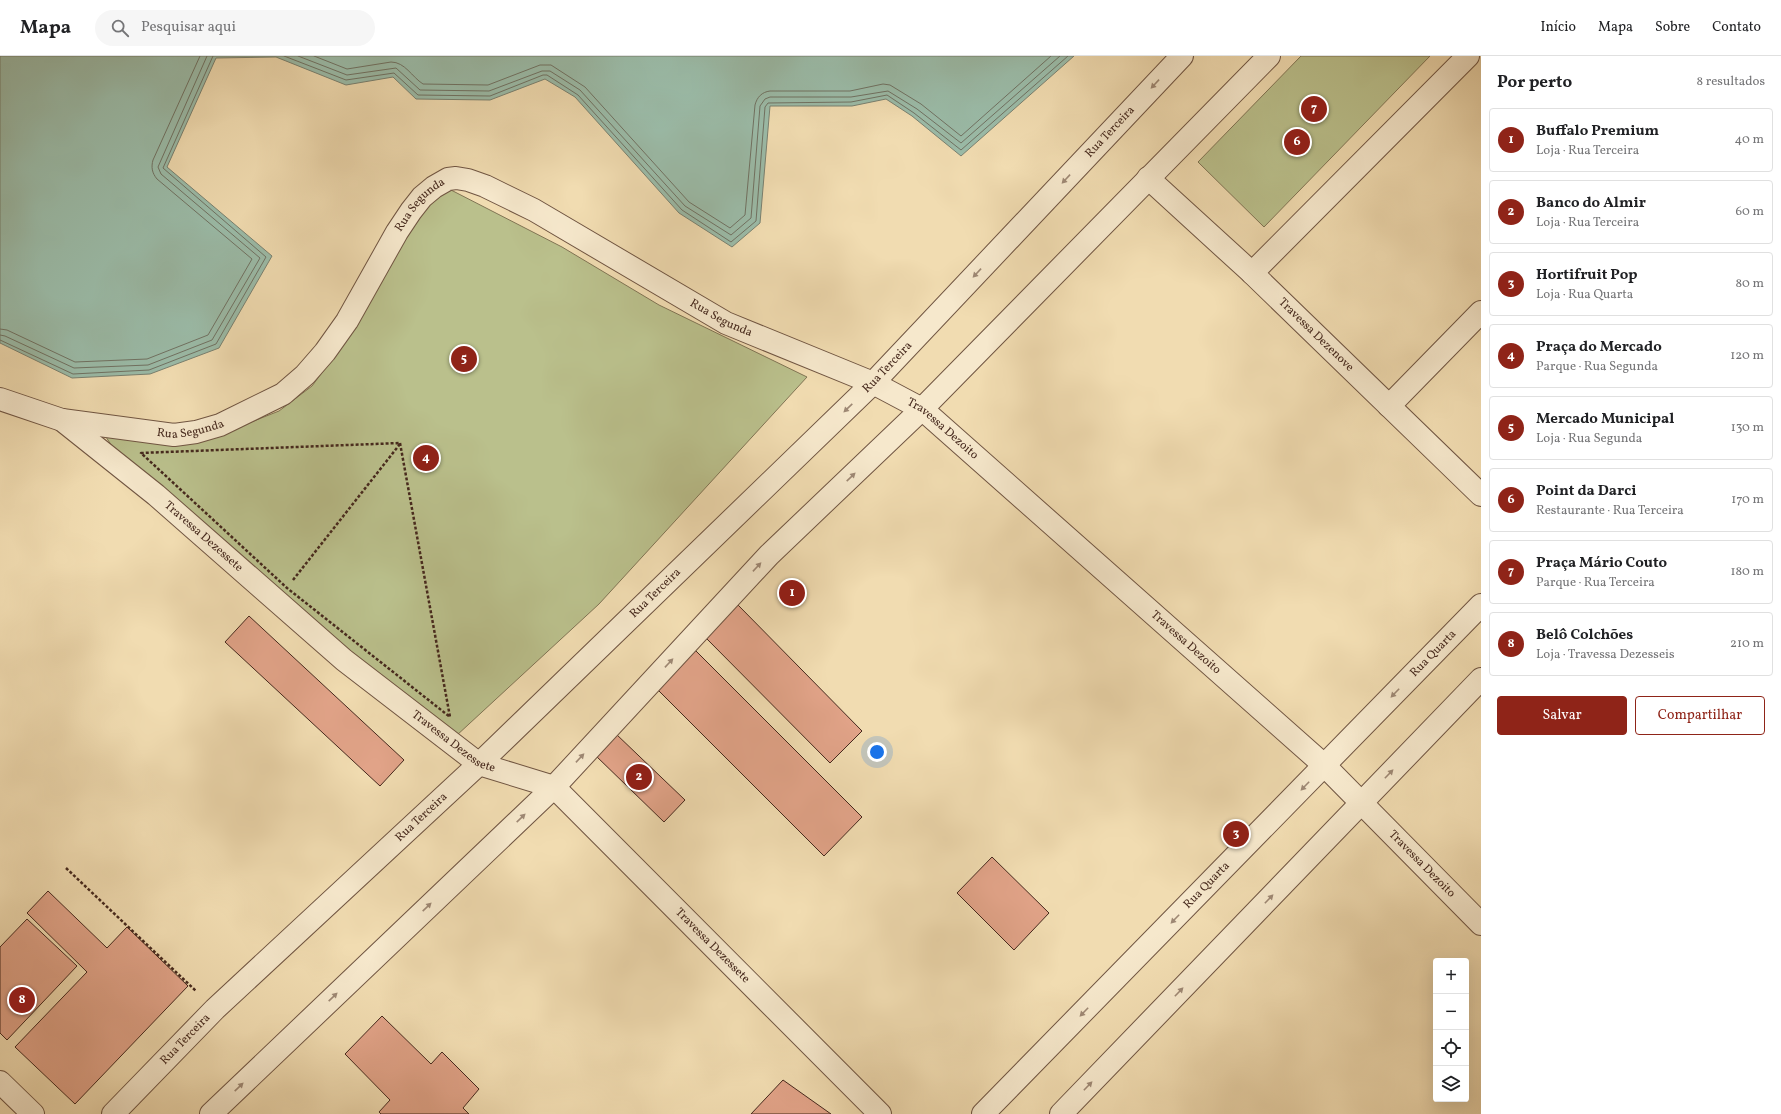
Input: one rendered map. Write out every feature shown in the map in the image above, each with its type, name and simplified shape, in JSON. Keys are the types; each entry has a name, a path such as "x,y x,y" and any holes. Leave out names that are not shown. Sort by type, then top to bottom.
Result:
{"street":[{"name":"Rua Terceira","path":"113,1114 215,1009 479,764 873,383 1182,56"},
{"path":"211,1114 554,786 769,555 922,409 1269,56"},
{"path":"1252,273 1468,56"},
{"name":"Rua Segunda","path":"62,420 174,435 196,432 220,425 283,394 305,375 325,352 342,327 410,211 422,197 434,187 448,179 456,178 485,186 534,210 726,324 873,383"},
{"name":"Travessa Dezenove","path":"1148,178 1252,273 1481,495"},
{"path":"1389,406 1481,312"},
{"name":"Travessa Dezoito","path":"873,383 922,409 1325,766 1481,924"},
{"name":"Travessa Dezessete","path":"0,400 62,420 156,495 344,660 479,764 554,786 880,1114"},
{"name":"Rua Quarta","path":"984,1114 1481,605"},
{"path":"1061,1114 1481,679"},
{"path":"0,1082 34,1114"}],"path":[{"path":"287,588 400,443"},
{"path":"400,443 450,717 287,588 141,453 400,443"},
{"path":"66,868 215,1009"}],"green space":[{"path":"1301,56 1430,56 1264,227 1198,162"},
{"path":"451,190 562,247 659,305 807,377 599,604 456,736 129,472 106,437 149,439 236,428 279,411 312,386 330,362 428,200"}],"water":[{"path":"0,56 1074,56 961,156 912,116 886,99 852,106 770,106 760,223 732,247 679,213 575,97 545,79 490,100 416,99 393,77 346,85 276,57 216,58 167,167 272,256 219,348 150,374 72,378 0,343"}],"building":[{"path":"738,605 862,731 830,763 705,637"},
{"path":"249,616 404,760 380,786 225,642"},
{"path":"695,650 862,817 824,856 657,689"},
{"path":"615,733 685,800 664,822 594,754"},
{"path":"992,857 1049,913 1014,950 957,893"},
{"path":"48,891 107,948 127,927 188,986 75,1104 15,1047 87,972 27,913"},
{"path":"27,919 77,966 7,1040 0,1033 0,947"},
{"path":"382,1016 431,1064 442,1052 479,1089 463,1108 469,1114 381,1114 379,1112 390,1100 345,1054"},
{"path":"783,1080 831,1114 751,1114"}],"place":[{"name":"Praça Mário Couto","path":"1314,109"},
{"name":"Point da Darci","path":"1297,142"},
{"name":"Mercado Municipal","path":"464,359"},
{"name":"Praça do Mercado","path":"426,458"},
{"name":"Buffalo Premium","path":"792,593"},
{"name":"Banco do Almir","path":"639,777"},
{"name":"Hortifruit Pop","path":"1236,834"},
{"name":"Belô Colchões","path":"22,1000"}]}
